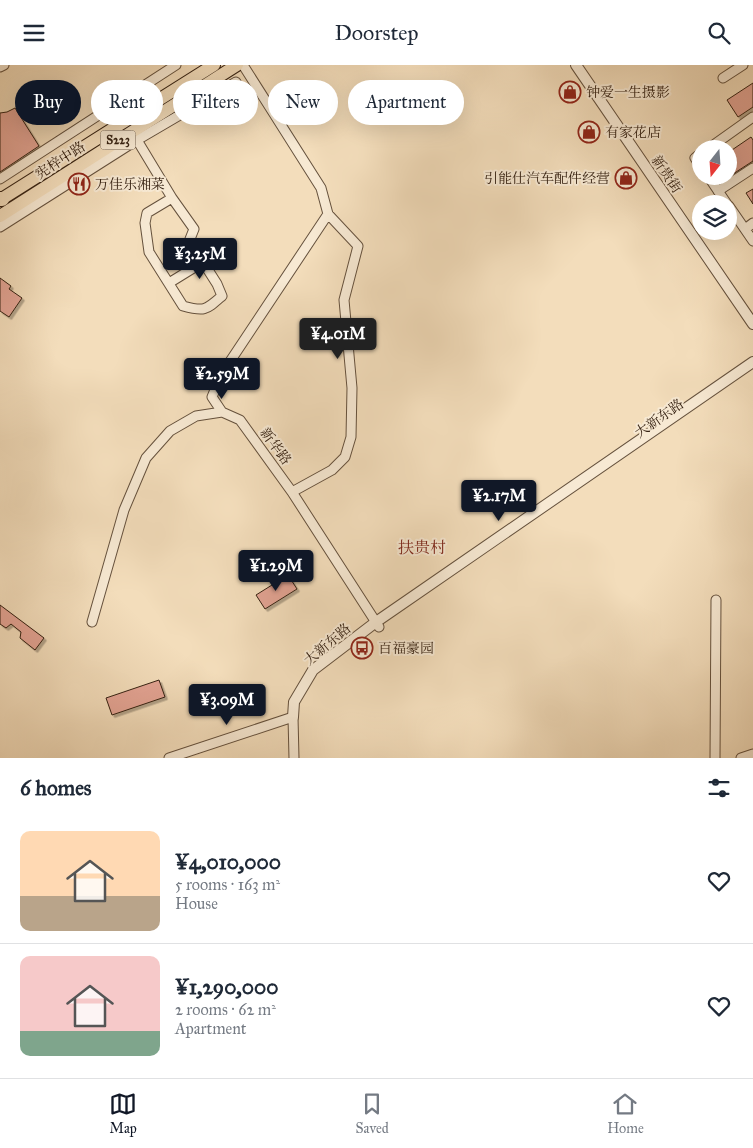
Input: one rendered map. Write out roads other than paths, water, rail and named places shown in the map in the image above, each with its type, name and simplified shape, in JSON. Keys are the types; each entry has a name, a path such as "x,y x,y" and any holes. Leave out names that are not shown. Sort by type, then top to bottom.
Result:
{"main road":[{"name":"宪梓中路","path":"1,199 214,65"},
{"name":"宪梓中路","path":"0,216 236,65"}],"street":[{"path":"0,67 4,65"},
{"path":"0,179 176,65"},
{"path":"243,65 321,188 328,214 358,246 344,301 352,388 351,437 345,457 332,470 292,492"},
{"name":"新贵街","path":"576,65 753,324"},
{"name":"新贵街","path":"584,65 753,313"},
{"path":"723,78 743,65"},
{"path":"721,140 753,117"},
{"path":"0,227 173,119"},
{"path":"137,140 172,198 194,229 190,239 217,283 222,296 208,308 198,310 184,306 149,252 145,223 147,213 172,198"},
{"path":"718,191 753,168"},
{"path":"714,185 721,195"},
{"path":"92,622 124,510 146,458 170,431 196,416 222,412 212,397 221,375 328,214"},
{"path":"737,218 753,241"},
{"path":"745,229 753,223"},
{"path":"169,283 203,262"},
{"name":"大新东路","path":"293,717 317,674 377,624 753,362"},
{"name":"大新东路","path":"377,624 753,369"},
{"name":"新华路","path":"222,412 240,420 292,492 377,624"},
{"path":"715,758 716,600"},
{"path":"169,758 293,717 294,758"},
{"path":"741,758 753,754"}],"place":[{"name":"钟爱一生摄影","path":"570,92"},
{"name":"有家花店","path":"589,132"},
{"name":"引能仕汽车配件经营","path":"626,178"},
{"name":"万佳乐湘菜","path":"79,184"},
{"name":"百福豪园","path":"362,648"}],"district":[{"name":"扶贵村","path":"422,547"}]}
